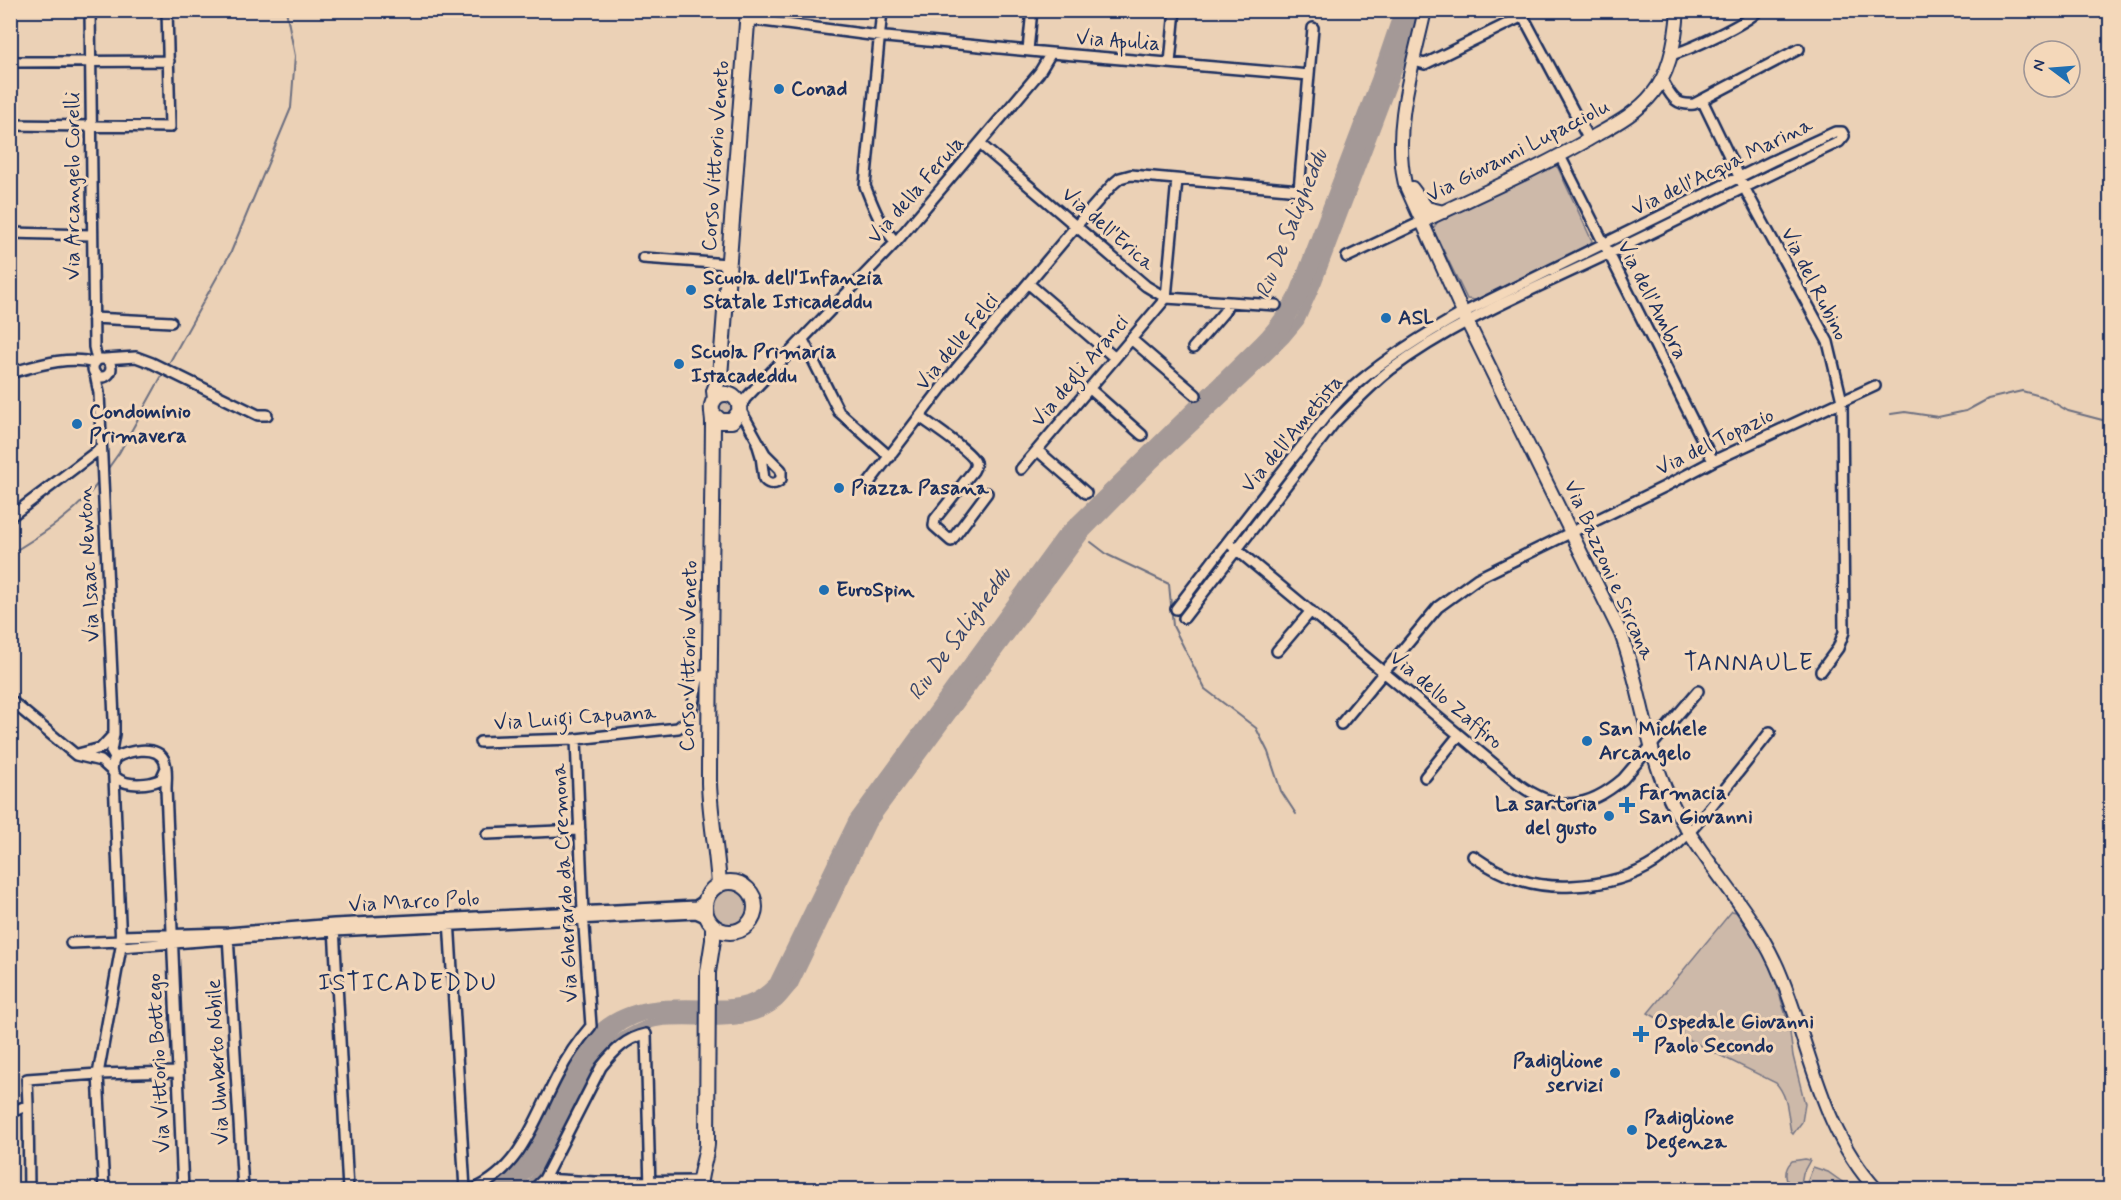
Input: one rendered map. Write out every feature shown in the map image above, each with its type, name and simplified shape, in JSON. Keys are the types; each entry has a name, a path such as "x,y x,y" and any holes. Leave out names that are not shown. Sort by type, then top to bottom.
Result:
{"main road":[{"name":"Corso Vittorio Veneto","path":"713,462 719,436 729,422 738,415 734,399 723,389 720,376 747,15"},
{"name":"Corso Vittorio Veneto","path":"718,885 717,850 709,792 713,462 711,408 734,399"},
{"path":"713,414 718,420 729,422"},
{"name":"Corso Vittorio Veneto","path":"717,850 723,867 740,885"},
{"path":"699,1185 705,1161 706,1144 706,1026 708,972 713,940 705,905 709,893 718,885 725,883 740,885 752,895 754,911 747,926 740,930 724,932 710,922"},
{"path":"710,957 719,941 731,932"}],"street":[{"name":"Via Arcangelo Corelli","path":"90,10 94,355 105,361"},
{"path":"10,125 170,127 167,10"},
{"path":"882,10 866,186 886,232 896,242"},
{"path":"1028,50 1032,10"},
{"path":"1170,63 1175,10"},
{"path":"1425,10 1404,110 1400,144 1401,166 1419,199 1427,208 1444,212"},
{"name":"Via Giovanni Lupacciolu","path":"1347,258 1560,156 1638,109 1653,94 1662,80 1671,55 1678,10"},
{"path":"1671,55 1689,50 1749,18 1759,10"},
{"name":"Via Apulia","path":"747,15 880,36 1309,75"},
{"path":"1414,61 1425,63 1523,16 1589,140"},
{"path":"1309,75 1313,28"},
{"path":"1662,80 1677,102 1684,105 1694,104 1799,49"},
{"name":"Via della Ferula","path":"734,399 803,340 896,242 1039,73 1051,53"},
{"path":"10,62 169,61"},
{"name":"Via delle Felci","path":"868,484 956,369 1077,225 1120,178 1131,175 1299,190 1309,75"},
{"name":"Via del Rubino","path":"1702,100 1742,183 1828,342 1842,401 1844,632 1838,648 1821,671"},
{"name":"Via dell'Acqua Marina","path":"1466,317 1604,244 1742,183 1839,142 1844,136 1842,132 1835,132 1742,183 1608,254 1466,317"},
{"name":"Via dell'Erica","path":"980,144 1146,286 1166,298 1276,305"},
{"name":"Via dell'Ambra","path":"1560,156 1713,460"},
{"name":"Via Bazzoni e Sircana","path":"1401,166 1405,184 1421,222 1621,634 1633,666 1651,746 1663,784 1689,834 1762,938 1789,996 1831,1120 1858,1167 1877,1190"},
{"path":"1166,298 1177,180"},
{"path":"10,233 91,235"},
{"path":"643,258 728,264"},
{"path":"1029,284 1115,358"},
{"name":"Via degli Aranci","path":"1021,469 1166,298"},
{"path":"1193,348 1224,312 1229,302"},
{"name":"Via dell'Ametista","path":"1176,609 1330,411 1358,382 1415,340 1466,317"},
{"name":"Via dell'Ametista","path":"1184,618 1334,423 1389,371 1466,317"},
{"path":"93,318 171,322"},
{"path":"1131,339 1196,395"},
{"path":"803,340 839,412 890,457"},
{"path":"10,374 62,361 105,361 136,357 258,415 267,415"},
{"name":"Via Arcangelo Corelli","path":"100,375 93,368 105,361"},
{"name":"Via Isaac Newton","path":"105,361 111,370 100,375 99,393 114,734 111,751 116,759"},
{"name":"Via del Topazio","path":"1341,724 1438,607 1478,578 1572,532 1666,490 1713,460 1875,386"},
{"path":"1089,388 1142,435"},
{"path":"734,399 757,444 764,480 769,484 776,483 781,479 780,467 774,464 757,444"},
{"path":"920,417 962,448 976,464 974,471 934,519 934,526 951,541 987,494"},
{"path":"729,422 742,423 750,429"},
{"path":"10,517 101,448"},
{"path":"1037,450 1086,493"},
{"path":"763,470 768,465 774,464"},
{"name":"Via dello Zaffiro","path":"1227,541 1459,735 1535,796 1550,802 1568,804 1596,799 1609,791 1623,779 1698,691"},
{"path":"1277,651 1311,611"},
{"name":"Via Luigi Capuana","path":"480,742 576,739 678,728 686,721 692,708 698,680 701,676 709,674"},
{"path":"10,700 76,754 101,761 113,774 127,782 156,782 165,789"},
{"path":"1473,856 1495,871 1536,884 1560,887 1609,883 1642,870 1668,854 1689,834 1770,732"},
{"path":"76,754 101,748 114,734 121,748 130,752 155,753 162,756 166,768 156,782"},
{"path":"1425,777 1459,735"},
{"name":"Via Gherardo da Cremona","path":"472,1190 494,1178 515,1159 569,1055 591,1026 583,915 576,739"},
{"path":"90,751 116,759 130,752"},
{"path":"104,1190 98,1074 121,941 113,774 116,759"},
{"name":"Via Vittorio Bottego","path":"166,768 165,789 183,1190"},
{"path":"487,834 580,830"},
{"name":"Via Marco Polo","path":"71,943 583,915 696,906 707,898"},
{"name":"Via Marco Polo","path":"583,915 699,913 710,922"},
{"path":"449,922 465,1190"},
{"path":"334,928 348,1190"},
{"name":"Via Umberto Nobile","path":"228,936 243,1190"},
{"path":"533,1190 544,1179 602,1067 614,1050 629,1039 646,1034 650,1185"},
{"path":"29,1190 27,1078 177,1072"},
{"path":"10,1113 28,1105"},
{"path":"544,1179 594,1186 699,1185"}],"shaded area":[{"path":"1554,165 1558,168 1592,241 1476,300 1467,299 1433,229 1438,221"},
{"path":"722,399 733,402 732,415 721,416 717,406"},
{"path":"730,888 737,889 743,894 748,900 748,914 743,920 737,925 730,926 723,925 717,920 712,914 711,907 712,900 717,894 723,889"},
{"path":"1732,911 1736,912 1768,958 1789,1025 1793,1056 1805,1104 1802,1122 1793,1134 1785,1100 1776,1083 1681,1036 1682,1032 1648,1013"},
{"path":"1810,1160 1803,1173 1800,1189 1791,1189 1786,1178 1787,1168 1792,1161"},
{"path":"1813,1167 1828,1172 1852,1189 1807,1189"}],"waterway":[{"path":"167,367 231,252 291,108 295,56 286,10"},
{"name":"Riu De Saligheddu","path":"489,1190 510,1175 526,1156 571,1065 585,1044 602,1026 613,1018 650,1006 742,1002 759,995 774,982 853,820 1061,535 1260,340 1283,311 1295,291 1376,78 1399,10"},
{"name":"Riu De Saligheddu","path":"504,1190 534,1161 576,1078 594,1050 613,1029 630,1018 648,1012 726,1010 745,1007 765,1000 780,987 869,808 1082,522 1263,348 1285,324 1301,293 1403,30 1408,10"},
{"name":"Riu De Saligheddu","path":"524,1190 534,1181 545,1163 589,1074 607,1049 618,1040 637,1029 659,1022 721,1021 751,1017 765,1012 782,999 793,986 871,824 1084,535 1153,465 1249,375 1300,321 1317,283 1402,58 1417,10"},
{"path":"107,470 119,453 164,372"},
{"path":"1891,414 1905,412 1938,417 1966,411 1988,399 2022,391 2044,397 2068,411 2110,422"},
{"path":"10,554 71,512 100,480"},
{"name":"Riu De Saligheddu","path":"1082,522 1083,528"},
{"path":"1091,542 1108,555 1169,584 1173,626 1205,689 1256,728 1268,752 1281,791 1296,814"}],"place":[{"name":"Conad","path":"779,89"},
{"name":"Scuola dell'Infanzia Statale Isticadeddu","path":"691,290"},
{"name":"ASL","path":"1386,318"},
{"name":"Scuola Primaria Istacadeddu","path":"679,364"},
{"name":"Condominio Primavera","path":"77,424"},
{"name":"Piazza Pasana","path":"839,488"},
{"name":"EuroSpin","path":"824,590"},
{"name":"San Michele Arcangelo","path":"1587,741"},
{"name":"Farmacia San Giovanni","path":"1627,805"},
{"name":"La sartoria del gusto","path":"1609,816"},
{"name":"Ospedale Giovanni Paolo Secondo","path":"1641,1034"},
{"name":"Padiglione servizi","path":"1615,1073"},
{"name":"Padiglione Degenza","path":"1632,1130"}],"district":[{"name":"TANNAULE","path":"1749,663"},
{"name":"ISTICADEDDU","path":"408,983"}]}
